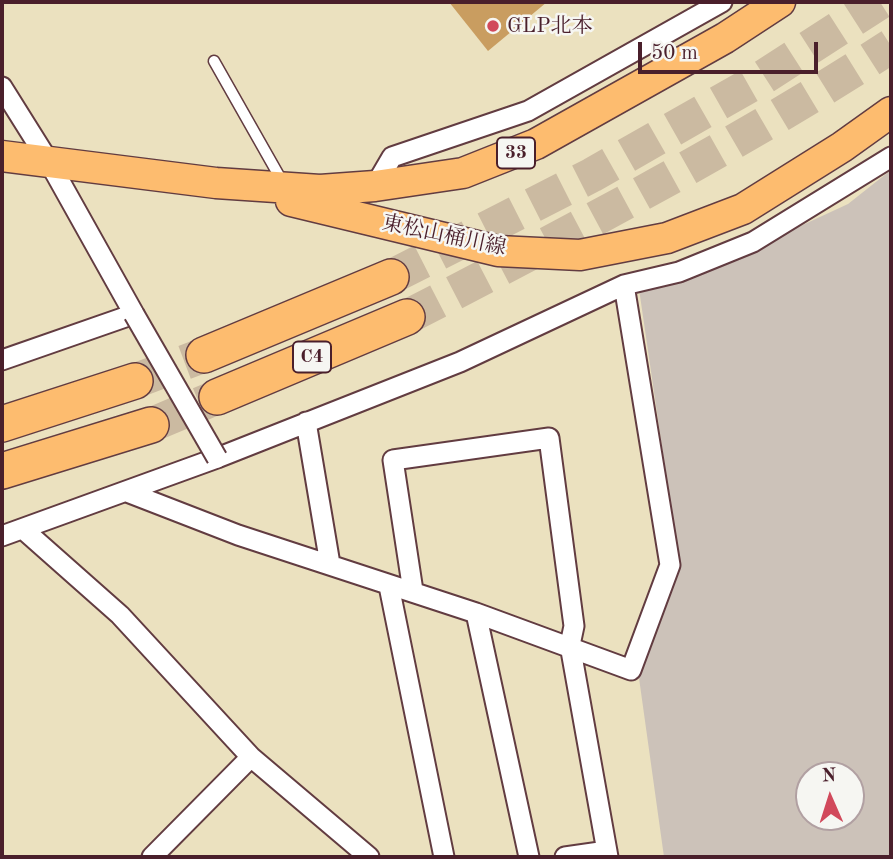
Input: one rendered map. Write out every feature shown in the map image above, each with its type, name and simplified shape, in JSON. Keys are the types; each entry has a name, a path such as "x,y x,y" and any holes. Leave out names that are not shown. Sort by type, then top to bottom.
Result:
{"highway":[{"name":"C4","path":"204,355 391,277"},
{"name":"C4","path":"217,397 407,317"},
{"path":"2,424 135,381"},
{"path":"2,471 151,425"}],"main road":[{"name":"東松山桶川線","path":"2,156 216,183 320,190 375,186 463,173 536,144 725,38 780,2"},
{"name":"東松山桶川線","path":"216,183 498,251 580,255 667,238 743,209 842,147 891,112"}],"street":[{"name":"東松山桶川線","path":"375,186 393,157 528,111 722,2"},
{"path":"2,87 49,162 217,458"},
{"path":"2,536 217,458 460,362 624,285 679,272 752,242 891,157"},
{"path":"127,492 239,535 570,645 631,670 670,565 624,285"},
{"path":"2,360 134,314"},
{"path":"306,422 330,564"},
{"path":"413,591 393,460 549,438 574,626 570,645 607,854 565,857"},
{"path":"24,530 120,615 251,757 369,857"},
{"path":"389,586 444,857"},
{"path":"476,612 530,857"},
{"path":"152,857 251,757"}],"lane":[{"path":"214,61 285,188"}],"shaded area":[{"path":"891,170 891,857 664,857 639,678 679,564 638,282 727,260 848,204"}],"building":[{"name":"GLP北本","path":"449,2 547,2 488,51"}],"tunnel":[{"path":"391,277 592,175 759,80 880,2"},
{"path":"407,317 592,221 713,154 891,46"},
{"path":"135,381 204,355"},
{"path":"151,425 217,397"}],"place":[{"name":"GLP北本","path":"493,26"}]}
